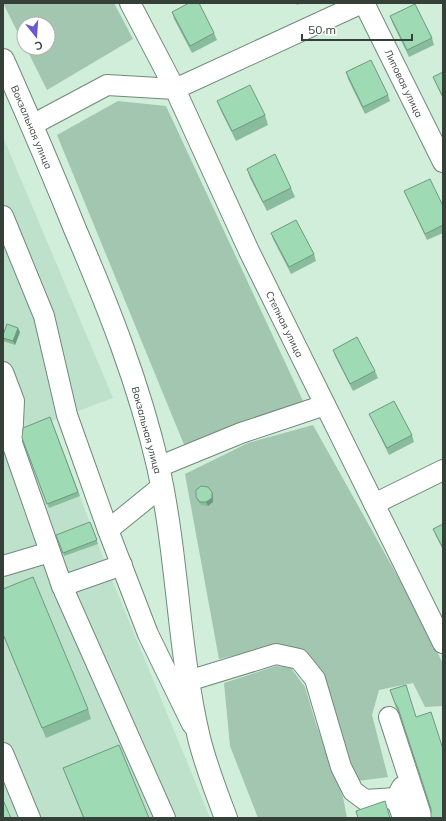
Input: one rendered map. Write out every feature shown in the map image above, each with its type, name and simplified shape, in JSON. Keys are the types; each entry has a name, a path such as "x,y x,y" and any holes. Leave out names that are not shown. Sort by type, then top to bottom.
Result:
{"main road":[{"name":"Вокзальная улица","path":"3,60 32,125 97,281 129,366 146,420 160,477 174,565 188,681 200,739 214,788 226,818"}],"street":[{"name":"Степная улица","path":"130,3 175,89 249,251 443,643"},
{"path":"32,125 107,85 175,89 363,3"},
{"name":"Липовая улица","path":"363,3 443,162"},
{"path":"3,216 44,316 67,415 108,530 148,634 200,739"},
{"path":"3,372 14,401 12,444 62,586 165,818"},
{"path":"108,530 160,477 241,433 325,405"},
{"path":"374,504 443,470"},
{"path":"3,566 50,552"},
{"path":"62,586 122,565"},
{"path":"188,681 276,654 299,659 315,679 341,767 353,791 364,800 396,798"},
{"path":"389,717 422,818"},
{"path":"3,753 30,818"},
{"path":"403,818 396,798 408,777"}],"shaded area":[{"path":"3,3 114,3 133,39 47,90 30,56 56,56 56,16 16,16 16,29"},
{"path":"118,101 166,106 304,403 185,447 57,135"},
{"path":"3,137 113,398 51,421 108,570 210,818 3,818"},
{"path":"313,425 417,611 443,664 443,706 425,707 413,683 379,690 372,715 388,777 358,781 306,650 264,649 219,659 185,474 248,443"},
{"path":"276,666 291,668 305,687 316,724 343,797 347,818 258,818 230,746 224,683"}],"building":[{"path":"189,3 199,3 214,33 190,46 172,12"},
{"path":"415,4 432,38 407,50 390,16"},
{"path":"371,60 388,95 363,107 346,72"},
{"path":"443,72 443,97 433,77"},
{"path":"250,85 265,115 232,131 217,101"},
{"path":"275,154 291,188 263,202 247,169"},
{"path":"430,179 443,206 443,225 425,234 404,191"},
{"path":"296,220 314,254 289,267 271,233"},
{"path":"7,324 18,328 13,341 3,338"},
{"path":"357,337 375,371 350,384 333,350"},
{"path":"394,401 412,435 387,448 369,414"},
{"path":"50,417 78,492 47,504 22,438 23,428"},
{"path":"201,486 208,487 212,492 212,498 206,502 200,502 196,497 196,490"},
{"path":"90,522 97,540 63,553 56,535"},
{"path":"443,524 443,548 433,529"},
{"path":"33,577 88,709 42,728 3,634 3,589"},
{"path":"406,685 416,717 431,712 443,749 443,818 432,818 431,816 431,809 398,708 390,690"},
{"path":"119,745 149,818 84,818 63,768"},
{"path":"3,800 11,818 3,818"},
{"path":"385,801 390,818 358,818 356,811"}]}
